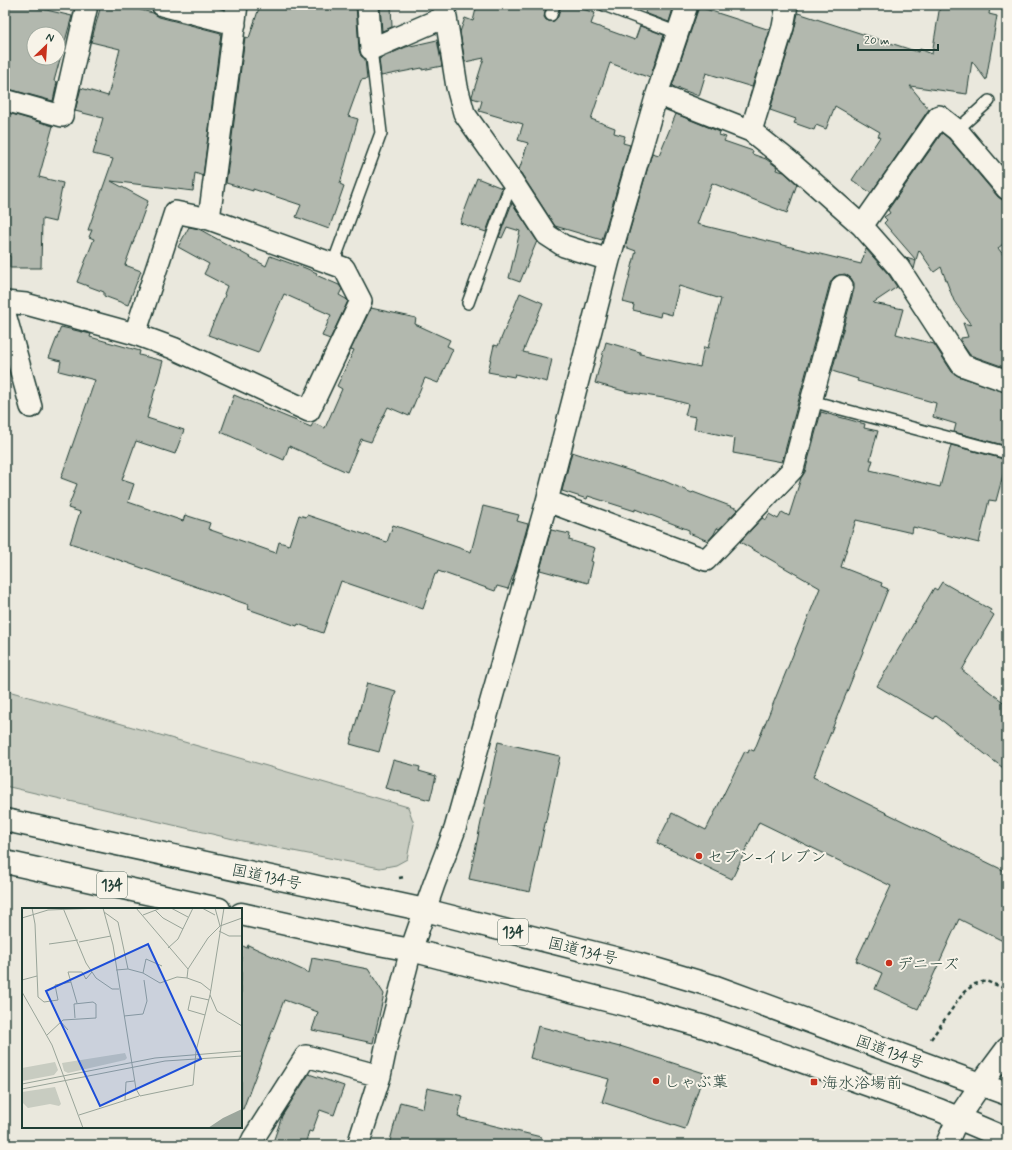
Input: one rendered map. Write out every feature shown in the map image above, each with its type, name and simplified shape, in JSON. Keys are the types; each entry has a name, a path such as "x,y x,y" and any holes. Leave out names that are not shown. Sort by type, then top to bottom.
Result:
{"main road":[{"name":"国道134号","path":"5,820 425,910 638,964 716,987 1007,1094"},
{"name":"134","path":"5,862 214,908"},
{"path":"242,914 411,950 630,1006 705,1027 939,1110 1007,1139"},
{"path":"981,1084 1007,1049"}],"street":[{"path":"5,100 62,116 87,5"},
{"path":"162,5 236,14 209,219"},
{"path":"368,5 371,49 445,11 457,87 464,113 512,181 547,235 564,246 609,260"},
{"path":"358,1145 380,1076 388,1038 411,950 455,829 547,501 609,260 657,94 687,5"},
{"path":"751,132 783,27 787,5"},
{"path":"657,94 751,132 790,162 862,226 899,268 962,365 1007,381"},
{"path":"862,226 939,116 957,130 1007,189"},
{"path":"5,302 26,304 135,334 173,348 309,411 361,301 344,268 209,219 175,212 135,334"},
{"path":"547,501 706,560 793,469 842,286"},
{"path":"5,314 31,407"},
{"path":"250,1145 306,1056 380,1076"},
{"path":"946,1145 958,1118 981,1084"}],"lane":[{"path":"604,5 678,33"},
{"path":"332,264 381,133 371,49"},
{"path":"957,130 989,101"},
{"path":"468,303 512,181"},
{"path":"811,401 1007,453"}],"path":[{"path":"931,1039 964,992 975,984 986,981 1006,989 1007,988"}],"shaded area":[{"path":"5,690 408,807 414,824 407,859 396,865 380,868 242,841 5,786"}],"building":[{"path":"5,5 25,5 72,16 66,38 66,26 26,26 26,66 58,66 54,81 57,82 53,101 5,88"},
{"path":"101,5 121,5 153,13 159,17 221,33 203,176 195,173 193,191 111,181 148,201 125,265 141,271 128,305 104,296 104,292 77,282 94,239 89,237 92,230 88,230 113,159 93,154 103,118 75,111 81,88 108,96 120,49 91,42"},
{"path":"260,5 356,5 359,50 361,56 365,59 367,79 361,80 348,116 358,119 340,184 344,186 329,229 296,217 301,205 253,189 253,191 226,183 245,37 249,38"},
{"path":"391,5 392,27 382,31 380,6"},
{"path":"477,5 547,5 544,17 546,20 552,22 558,17 561,5 570,5 595,13 591,24 635,40 640,26 664,35 650,78 610,63 591,119 615,128 614,133 625,136 623,143 630,145 602,240 555,226 519,170 528,143 518,140 523,124 479,111 482,101 472,98 484,58 465,62 460,32 465,18 473,21"},
{"path":"647,5 674,5 669,22 645,13"},
{"path":"940,5 975,5 990,8 989,14 997,16 986,80 972,61 967,94 910,86 929,109 871,193 852,180 880,137 878,136 880,132 835,106 826,129 816,125 814,130 794,123 796,119 770,110 798,13 918,52 920,49 932,54"},
{"path":"699,7 770,30 752,87 706,73 699,96 672,86"},
{"path":"437,40 442,66 422,70 422,68 381,76 379,59 406,47"},
{"path":"5,112 53,126 39,177 63,183 55,222 42,219 41,268 10,268 10,256 5,255"},
{"path":"676,114 720,132 719,135 726,137 724,141 753,151 752,154 766,159 777,167 776,170 784,172 797,184 787,213 712,183 697,224 861,264 866,249 889,275 897,287 873,303 903,309 896,334 934,344 952,372 958,376 1007,393 1007,446 954,432 956,424 933,417 936,403 857,381 858,379 832,371 854,289 854,283 851,278 845,274 834,277 830,283 782,462 733,453 735,438 694,429 696,417 685,415 688,404 669,399 627,392 595,383 606,342 640,352 640,354 700,367 704,347 708,348 721,299 679,286 672,315 661,312 660,317 633,310 634,305 623,302 636,251 625,247 652,153 659,155"},
{"path":"942,133 949,139 998,197 1007,201 1007,241 998,248 1007,260 1007,368 970,355 961,342 961,338 968,337 963,323 971,325 954,301 941,267 934,272 919,250 916,260 884,223 887,220 884,217 890,213 888,210"},
{"path":"477,178 502,188 486,232 460,223"},
{"path":"512,203 537,241 520,282 509,278 520,231 507,227 502,238 499,237"},
{"path":"189,227 199,229 266,266 270,256 298,265 339,285 342,289 339,295 348,301 330,339 322,336 331,315 284,294 258,353 208,335 225,295 227,286 204,274 209,264 178,247"},
{"path":"906,258 916,261 914,269 909,261"},
{"path":"520,293 543,303 523,352 552,359 547,382 515,374 514,377 488,372 494,345 498,346"},
{"path":"371,308 416,318 415,324 450,340 447,346 453,349 438,383 425,378 409,416 388,407 371,442 361,439 347,472 289,446 284,460 221,432 234,395 311,427 313,423 325,428 342,389 337,386 354,350 351,349"},
{"path":"61,327 91,334 90,337 140,351 139,355 163,361 147,418 184,430 175,454 136,441 122,480 134,484 128,502 183,521 185,515 210,523 208,529 276,553 279,542 289,545 299,515 306,517 307,515 387,542 393,525 471,552 483,506 519,515 517,521 528,524 517,564 508,589 497,586 495,591 438,571 437,574 435,574 423,609 341,581 323,633 298,624 297,626 248,609 249,605 70,543 80,512 68,508 77,484 61,478 95,380 59,371 61,361 49,358"},
{"path":"821,412 865,424 864,428 878,431 870,460 873,460 870,470 940,487 951,445 1007,460 996,501 989,500 979,543 913,527 912,533 856,520 841,567 882,583 881,586 888,589 813,777 1007,872 1007,943 959,919 918,1009 875,989 882,973 856,961 891,886 759,822 732,879 657,843 672,813 706,830 745,751 748,753 749,749 754,751 820,588 740,542 762,518 766,520 769,514 778,519 782,512 789,516 801,478 805,472"},
{"path":"572,452 662,480 692,493 693,492 738,509 719,529 717,528 708,541 689,533 689,530 635,509 635,511 588,496 587,499 562,491"},
{"path":"551,530 570,534 569,540 595,548 591,561 593,562 588,583 540,570"},
{"path":"942,582 991,610 990,612 994,615 962,670 1007,705 1007,771 936,716 934,719 877,686 934,588 937,590"},
{"path":"367,683 396,691 379,752 350,744"},
{"path":"498,742 560,756 530,892 469,879"},
{"path":"393,760 420,767 419,771 436,776 430,800 385,788"},
{"path":"248,945 309,973 312,958 368,969 384,994 373,1043 312,1030 318,1012 284,1000 243,1109 242,946 247,948"},
{"path":"538,1026 620,1046 704,1073 685,1129 602,1102 609,1079 530,1058"},
{"path":"309,1074 344,1086 334,1115 320,1110 312,1132 309,1131 305,1145 272,1145 282,1116"},
{"path":"427,1088 463,1096 458,1117 541,1137 540,1145 389,1145 400,1102 423,1108"}],"place":[{"name":"セブン-イレブン","path":"699,856"},
{"name":"デニーズ","path":"889,963"},
{"name":"しゃぶ葉","path":"656,1081"},
{"name":"海水浴場前","path":"814,1082"}]}
